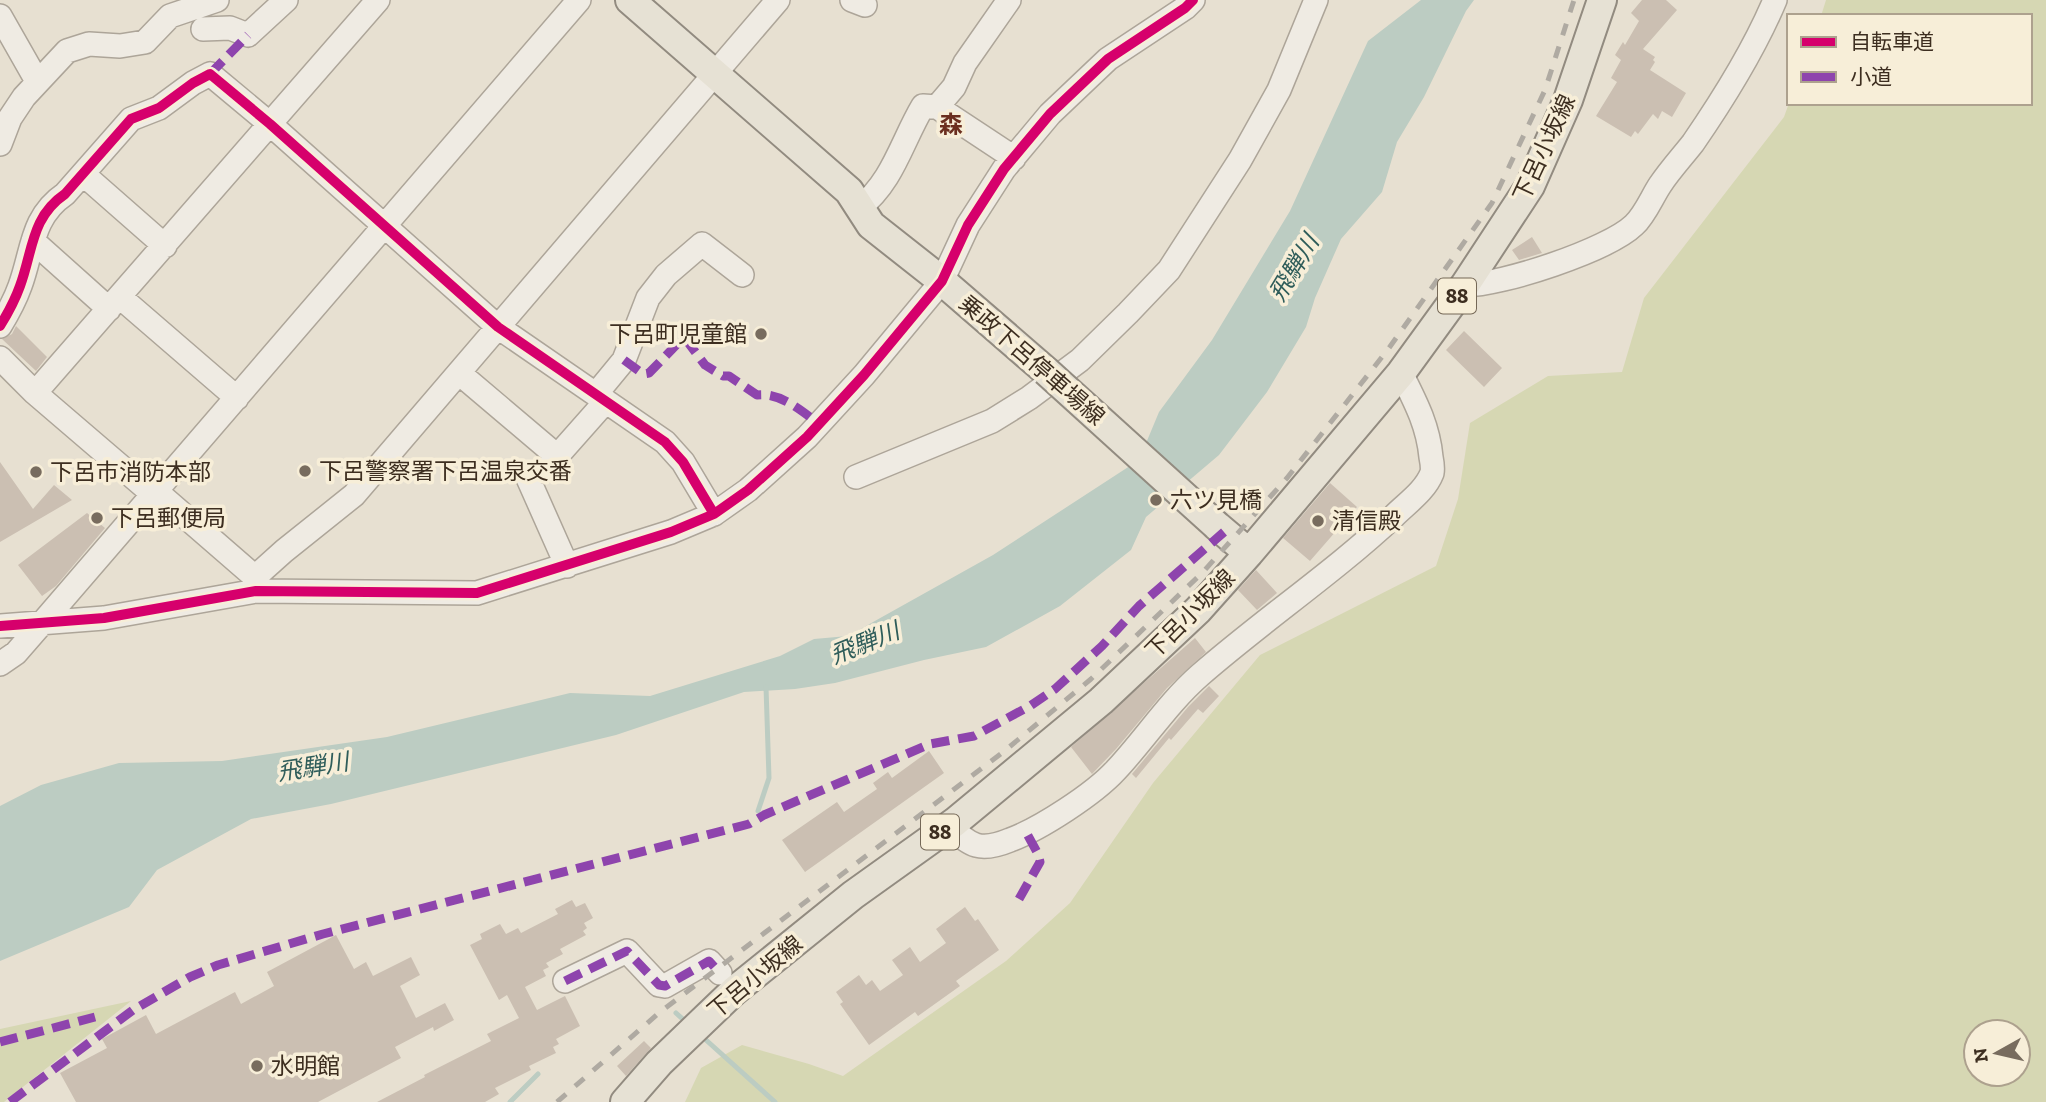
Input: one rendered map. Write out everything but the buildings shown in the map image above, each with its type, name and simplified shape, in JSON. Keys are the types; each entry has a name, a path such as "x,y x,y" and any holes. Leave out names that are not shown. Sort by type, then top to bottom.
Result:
{"main road":[{"name":"乗政下呂停車場線","path":"630,0 849,191 871,225 942,281 1046,371 1249,553"},
{"name":"下呂小坂線","path":"625,1102 659,1063 734,991 853,895 950,825 1101,701 1198,610 1249,553 1401,373 1465,285 1530,186 1568,100 1602,0"}],"street":[{"path":"0,144 10,118 37,81 67,51 89,44 120,46 145,42 170,16 217,0"},
{"path":"203,29 230,28 248,35 286,0"},
{"path":"36,393 378,0"},
{"path":"0,664 16,653 579,0"},
{"path":"256,584 284,551 354,495 778,0"},
{"path":"937,107 954,87 965,63 990,23 1009,0"},
{"path":"0,626 104,618 256,584 477,593 671,532 714,514 748,490 807,437 864,374 942,281 968,225 1014,158 1050,114 1108,59 1193,0"},
{"path":"856,477 992,421 1029,398 1080,360 1128,313 1169,270 1240,160 1279,90 1316,0"},
{"path":"1465,285 1490,283 1536,271 1612,240 1634,225 1693,142 1758,39 1775,0"},
{"path":"0,16 37,81"},
{"path":"0,326 13,304 38,222 53,202 65,194 131,118 159,108 210,74 498,327 665,442 683,462 714,514"},
{"path":"859,208 871,198 892,171 923,107 937,107 1014,158"},
{"path":"83,174 165,246"},
{"path":"33,241 237,397"},
{"path":"567,566 527,476 544,471 601,397 624,360 648,298 666,275 702,244 742,275"},
{"path":"0,358 36,393 155,493 256,584"},
{"path":"459,373 557,456"},
{"path":"950,825 965,841 976,846 989,846 1011,840 1097,788 1116,771 1174,701 1200,675 1365,543 1423,489 1433,471 1430,441 1421,411 1401,373"},
{"path":"565,981 627,951 659,985 665,986 709,961 720,973"}],"green space":[{"path":"1826,0 2046,0 2046,1102 685,1102 701,1068 742,1045 843,1076 1006,961 1070,903 1153,783 1260,655 1436,566 1458,499 1470,423 1548,376 1622,372 1644,298 1784,117 1788,105 2032,105 2032,14 1822,14"},
{"path":"131,1001 4,1102 0,1102 0,1029"}],"water":[{"name":"飛騨川","path":"1421,0 1474,0 1424,97 1397,142 1382,192 1341,239 1315,298 1306,327 1267,392 1219,455 1146,517 1131,550 1060,606 986,647 835,683 744,692 616,735 331,804 251,819 157,870 129,907 0,961 0,806 41,785 119,763 222,761 387,737 570,693 650,696 780,656 814,639 848,636 993,555 1139,460 1159,412 1212,340 1290,211 1368,41"}],"waterway":[{"path":"758,811 769,778 766,687"},
{"path":"676,1013 686,1022"},
{"path":"706,1040 775,1102"},
{"path":"510,1102 538,1074"}],"railway":[{"path":"557,1102 660,1012 1002,753 1091,679 1203,572 1287,478 1389,348 1492,203 1545,90 1574,0"}],"marked path":[{"path":"210,74 248,35"},
{"path":"624,360 643,374 649,373 684,337 705,365 723,376 729,376 757,395 782,399 819,424"},
{"path":"10,1102 133,1010 190,977 218,965 323,934 749,824 764,815 930,744 974,736 1030,706 1055,689 1102,646 1139,606 1224,532"},
{"path":"1019,899 1040,862 1026,832"},
{"path":"565,981 627,951 659,985 665,986 709,961 720,973"},
{"path":"0,1042 95,1017"}],"cycle path":[{"path":"0,626 104,618 256,591 477,593 671,532 714,514 748,490 807,437 864,375 942,281 968,225 1004,169 1050,114 1108,59 1193,0"},
{"path":"0,326 18,291 35,235 45,213 131,119 159,108 210,74 498,327 665,442 683,462 714,514"}],"place":[{"name":"下呂町児童館","path":"761,334"},
{"name":"下呂警察署下呂温泉交番","path":"305,471"},
{"name":"下呂市消防本部","path":"36,472"},
{"name":"六ツ見橋","path":"1156,500"},
{"name":"下呂郵便局","path":"97,518"},
{"name":"清信殿","path":"1318,521"},
{"name":"水明館","path":"257,1066"}],"district":[{"name":"森","path":"951,125"}]}
